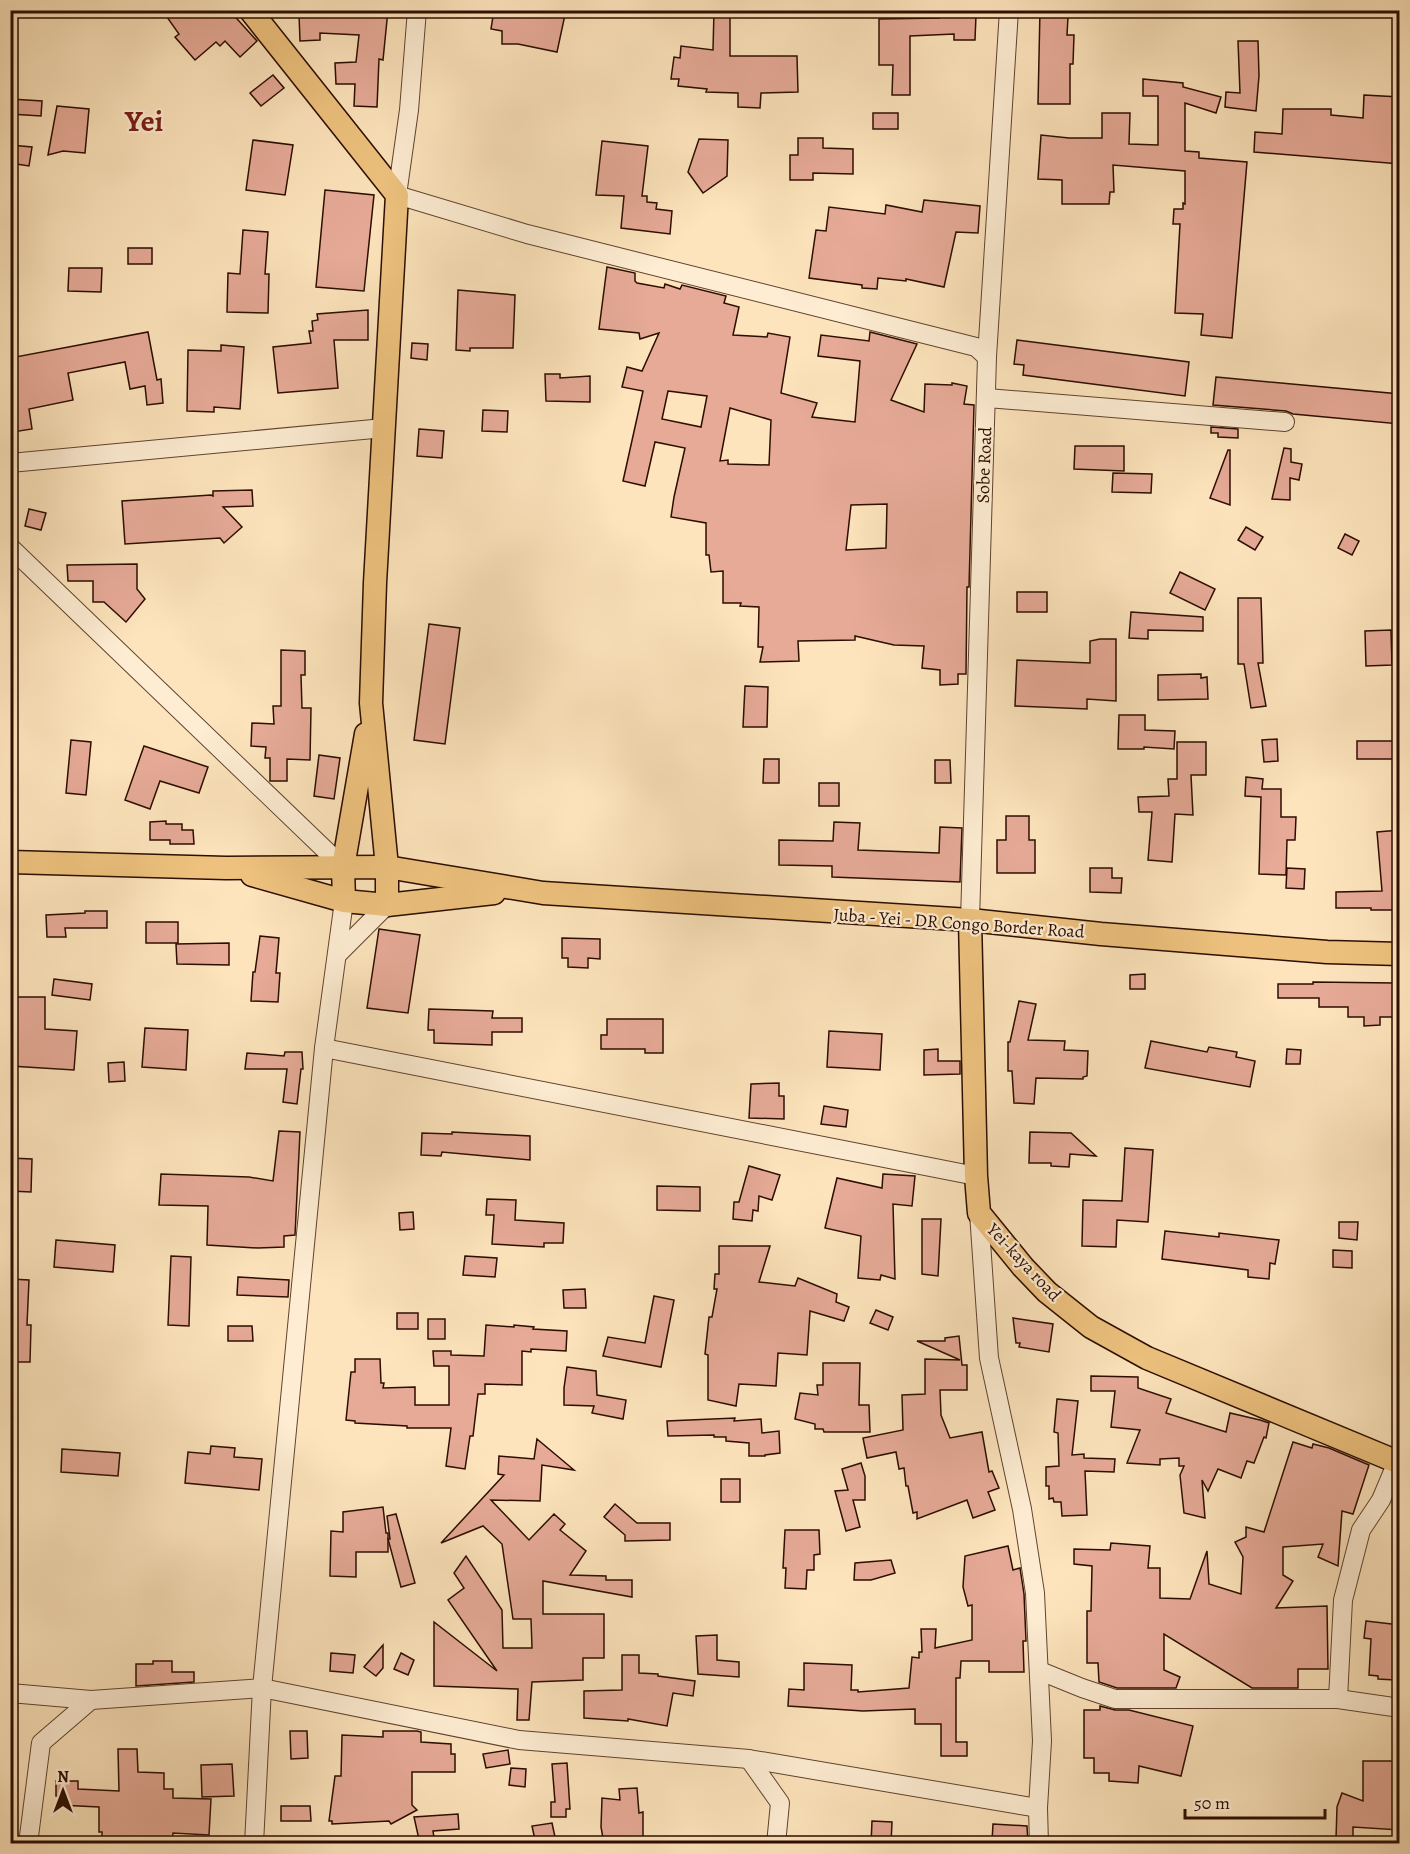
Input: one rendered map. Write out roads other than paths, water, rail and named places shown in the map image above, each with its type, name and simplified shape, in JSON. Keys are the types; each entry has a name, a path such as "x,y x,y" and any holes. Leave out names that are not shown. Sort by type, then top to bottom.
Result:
{"main road":[{"path":"250,10 397,195 375,583 371,703 387,867 387,905"},
{"path":"344,902 343,867 371,703"},
{"name":"Juba - Yei - DR Congo Border Road","path":"10,861 226,868 387,867 519,890 806,911 970,920 1101,934 1304,951 1400,954"},
{"name":"Juba - Yei - DR Congo Border Road","path":"226,868 344,902 387,905 519,890"},
{"name":"Yei-kaya road","path":"970,920 976,1176 979,1213 1023,1267 1047,1292 1091,1327 1147,1358 1398,1462"}],"street":[{"path":"417,10 409,110 397,195 526,234 976,347 987,357"},
{"name":"Sobe Road","path":"970,920 987,357 1009,10"},
{"path":"987,398 1285,422"},
{"path":"10,463 384,428"},
{"path":"10,547 343,867"},
{"path":"254,1844 262,1688 324,1048 344,902"},
{"path":"338,954 387,905"},
{"path":"324,1048 976,1176"},
{"path":"979,1213 989,1358 1022,1509 1035,1593 1042,1741 1038,1808 1039,1844"},
{"path":"1338,1699 1343,1600 1361,1530 1381,1500 1398,1462"},
{"path":"1040,1671 1115,1699 1338,1699 1400,1708"},
{"path":"10,1693 91,1700 262,1688 519,1740 749,1759 1038,1808"},
{"path":"28,1844 41,1743 91,1700"},
{"path":"749,1759 780,1803 776,1844"}],"district":[{"name":"Yei","path":"144,121"}]}
